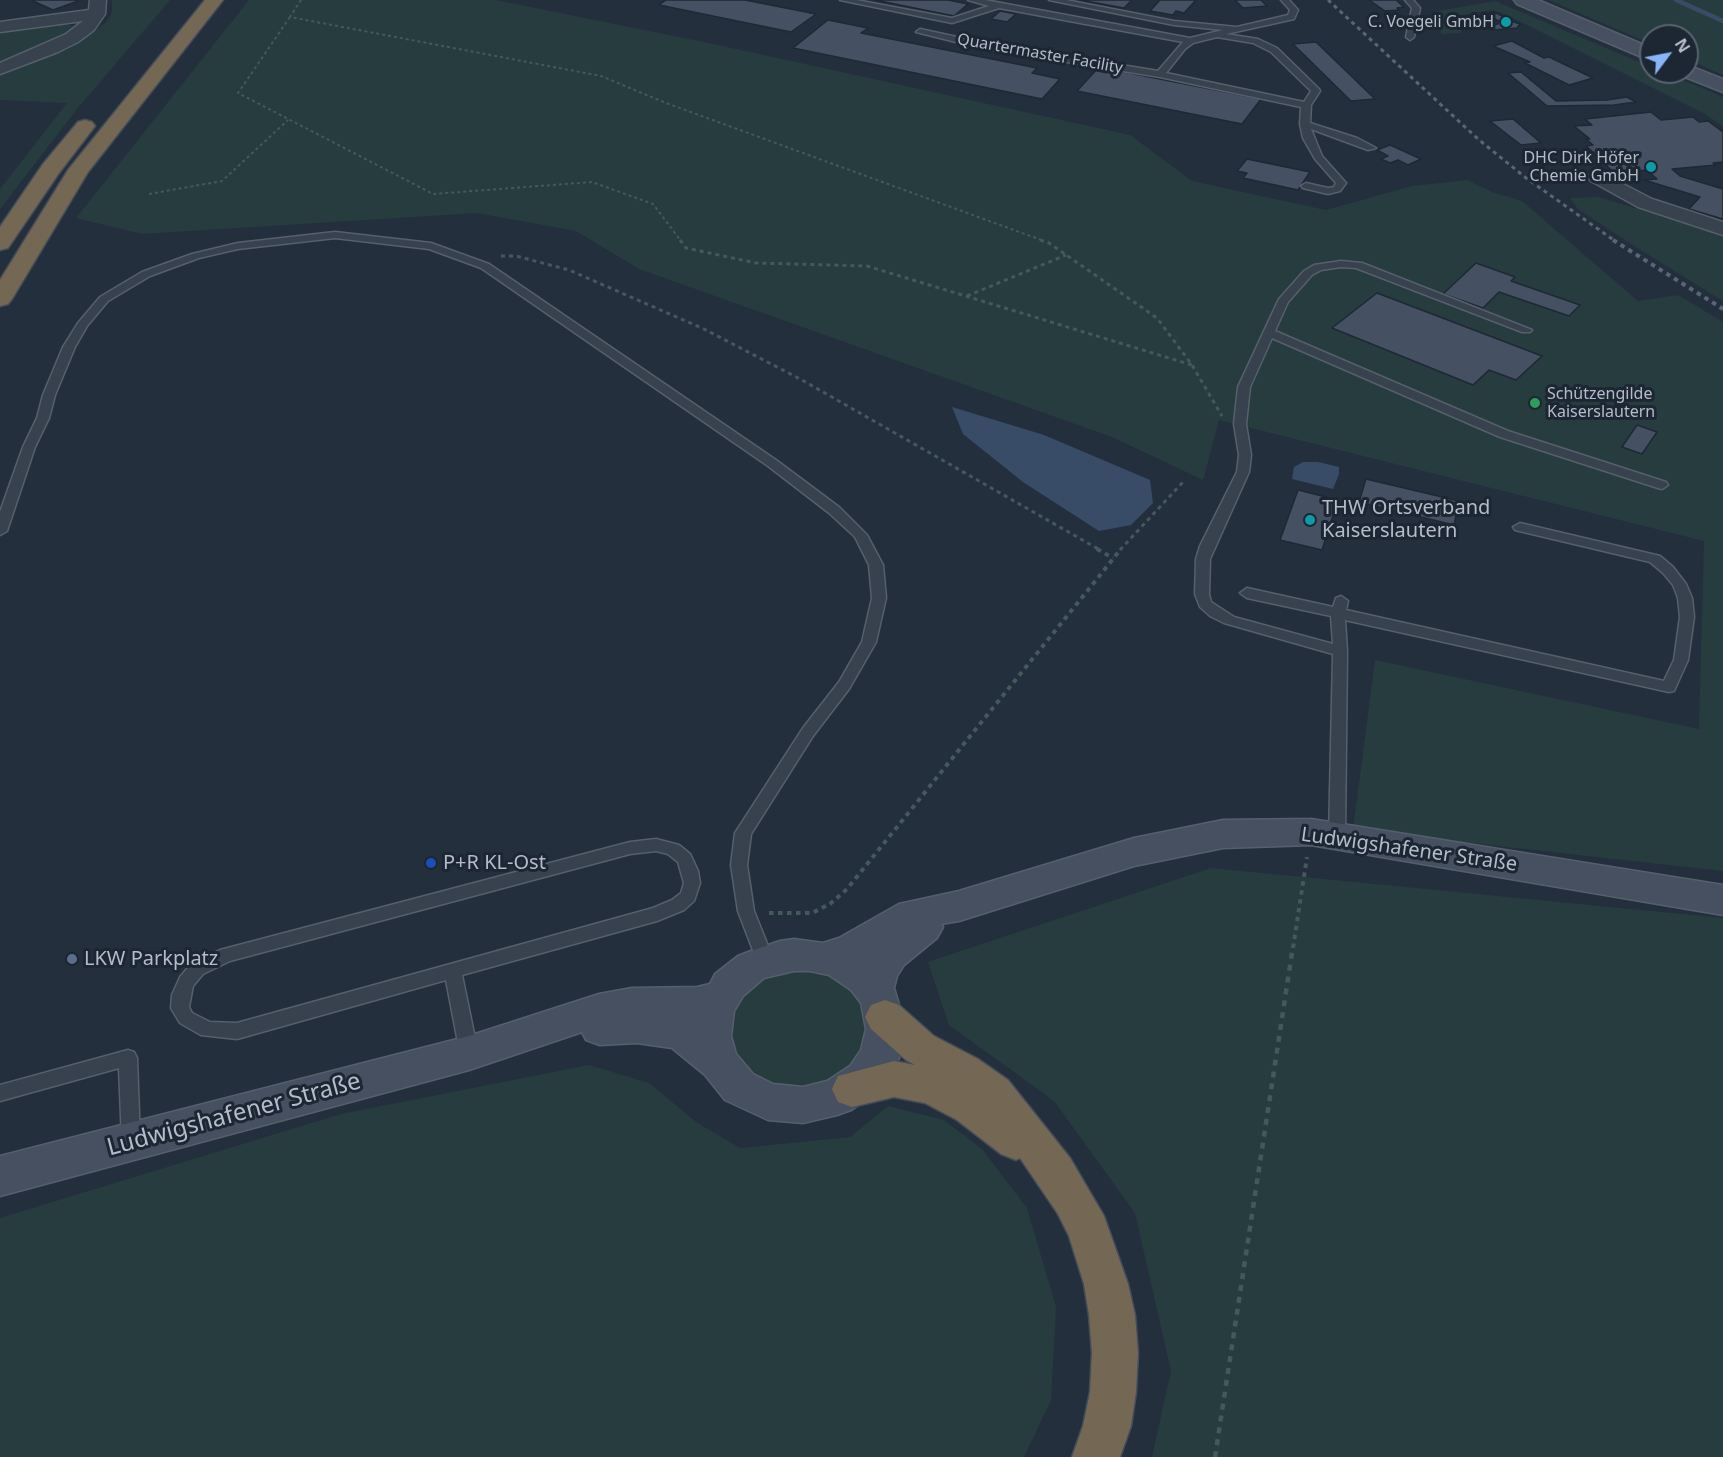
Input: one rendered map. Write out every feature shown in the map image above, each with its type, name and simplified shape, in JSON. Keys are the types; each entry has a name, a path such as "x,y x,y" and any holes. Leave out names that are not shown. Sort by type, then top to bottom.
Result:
{"highway":[{"path":"0,298 79,170 214,0"},
{"path":"0,243 51,169 98,110"},
{"path":"880,1003 920,1048 964,1071 994,1094 1022,1126 1055,1172 1089,1231 1106,1284 1112,1315 1115,1353 1113,1392 1107,1426 1096,1457"},
{"path":"852,1089 894,1079 932,1086 989,1119 1055,1172"}],"street":[{"path":"1523,0 1639,51"},
{"path":"0,27 98,7"},
{"path":"0,69 72,38 88,26 98,7"},
{"path":"1699,76 1723,86"},
{"path":"1598,177 1645,203 1723,229"},
{"name":"Ludwigshafener Straße","path":"824,958 850,950 912,915 959,906 1134,852 1223,834 1324,834 1723,900"},
{"name":"Ludwigshafener Straße","path":"880,1003 879,972 891,954 920,930 959,906"},
{"path":"794,955 824,958 853,970 880,1003 885,1043 880,1056 864,1079 852,1089 821,1102 803,1105 777,1103 753,1095 739,1087 719,1063 711,1036 715,1009 721,997 740,976 765,961 794,955"},
{"name":"Ludwigshafener Straße","path":"0,1176 469,1053 599,1010 632,1004 697,1003 721,997"},
{"name":"Ludwigshafener Straße","path":"469,1053 603,1028 637,1026 681,1033 702,1047 719,1063"}],"lane":[{"path":"816,0 824,0"},
{"name":"Quartermaster Facility","path":"843,0 952,21 999,5"},
{"name":"Quartermaster Facility","path":"972,0 1190,41 1291,17 1294,10 1285,0"},
{"name":"Quartermaster Facility","path":"1053,0 1174,22 1237,28"},
{"path":"1409,0 1416,8 1410,37"},
{"name":"Quartermaster Facility","path":"920,32 980,45 1160,74 1306,105"},
{"name":"Quartermaster Facility","path":"1215,35 1255,41 1274,50 1316,91 1306,105 1305,124 1308,138 1318,157 1341,183 1337,189 1328,191 1306,186"},
{"path":"1160,74 1182,47 1190,41"},
{"path":"1305,124 1371,148"},
{"path":"0,531 29,447 43,418 49,395 69,347 82,325 104,299 146,274 196,256 238,246 335,235 431,246 476,262 772,463 834,510 860,535 876,565 879,598 869,642 848,679 808,732 743,833 739,865 746,911 765,961"},
{"path":"1340,651 1229,620 1215,613 1205,603 1202,594 1203,559 1213,530 1243,472 1245,455 1240,424 1244,387 1283,301 1308,273 1328,264 1341,264 1372,269 1396,281 1526,330"},
{"path":"1268,332 1504,434 1662,485"},
{"path":"1247,593 1340,608 1669,687 1681,660 1687,617 1685,598 1679,584 1668,570 1655,559 1520,527"},
{"path":"1324,834 1340,651 1340,608"},
{"path":"656,845 673,849 684,858 690,871 692,883 688,896 678,905 657,914 453,972 237,1031 207,1030 186,1018 180,1008 181,995 186,982 197,969 226,955 630,848 656,845"},
{"path":"453,972 469,1053"},
{"path":"0,1093 128,1058 131,1142"}],"path":[{"path":"301,0 238,93 433,194 592,182 653,204 686,248 756,263 867,266 1192,365"},
{"path":"290,17 601,76 666,103 1049,243 1157,318 1192,365 1228,426 1243,443"},
{"path":"149,195 222,181 289,120"},
{"path":"967,297 1066,255"},
{"path":"476,262 502,256 541,261 569,270 704,329 802,380 1113,558"},
{"path":"746,911 812,913 830,904 847,889 1113,558 1183,482"},
{"path":"1215,1457 1324,834"}],"green space":[{"path":"112,0 170,0 77,109 0,209 0,189 67,103 0,100 0,75 66,49 0,65 0,32 61,24 74,26 72,33 92,33 107,21 112,12"},
{"path":"249,0 496,0 718,45 1130,135 1192,181 1326,210 1412,186 1467,180 1492,192 1522,201 1638,301 1678,295 1723,322 1723,871 1353,830 1375,660 1699,729 1704,541 1219,420 1203,480 1112,437 639,269 576,231 477,213 142,234 76,218"},
{"path":"1549,0 1723,0 1723,75 1699,64 1699,24 1639,24 1639,39"},
{"path":"1495,1 1639,62 1639,81 1505,14 1492,10 1456,16 1462,33 1441,34 1438,11"},
{"path":"1645,84 1692,84 1723,97 1723,126 1703,113"},
{"path":"1598,197 1723,234 1723,301 1578,209 1570,198"},
{"path":"1211,868 1723,918 1723,1457 1152,1457 1171,1371 1135,1213 1054,1101 949,1025 928,962"},
{"path":"786,969 822,970 853,987 869,1015 867,1048 844,1075 811,1090 773,1087 743,1070 728,1041 731,1009 740,995 768,974"},
{"path":"589,1065 649,1083 696,1122 740,1148 850,1137 888,1106 944,1120 982,1149 1027,1208 1056,1307 1051,1400 1024,1457 0,1457 0,1218 341,1114"}],"water":[{"path":"952,407 1044,435 1150,480 1153,503 1131,525 1099,531 1023,482 963,434"},
{"path":"1303,462 1318,462 1339,467 1339,474 1333,489 1292,479 1294,467"}],"building":[{"path":"31,0 75,0 78,1 53,10"},
{"path":"666,0 745,0 816,14 791,32 659,5"},
{"path":"875,0 948,0 968,4 954,16"},
{"path":"1080,0 1132,0 1124,8"},
{"path":"1160,0 1196,0 1184,13 1176,11 1173,15 1150,11"},
{"path":"1235,0 1261,0 1267,6 1243,8"},
{"path":"1369,0 1396,0 1404,7 1397,8 1399,10 1385,11"},
{"path":"1000,11 1016,14 1007,22 991,19"},
{"name":"C. Voegeli GmbH","path":"1494,12 1520,24 1517,28 1493,30 1485,26 1498,24 1499,21 1485,14"},
{"path":"828,20 868,28 861,33 1037,68 1032,73 1060,79 1042,99 793,48"},
{"path":"1512,41 1544,58 1549,57 1593,78 1569,85 1525,63 1530,62 1493,46"},
{"path":"1316,42 1375,99 1351,101 1293,44"},
{"path":"1099,67 1261,99 1242,124 1077,91"},
{"path":"1521,72 1556,101 1607,100 1627,97 1636,102 1614,105 1547,106 1508,73"},
{"name":"DHC Dirk Höfer Chemie GmbH","path":"1651,112 1661,120 1693,117 1699,122 1708,121 1723,132 1723,162 1713,163 1716,165 1672,169 1680,176 1723,189 1723,219 1689,209 1700,197 1644,180 1657,179 1647,170 1615,173 1602,162 1615,161 1606,153 1595,154 1586,146 1593,145 1586,139 1590,139 1574,126 1592,125 1585,119"},
{"path":"1513,119 1541,143 1521,145 1490,121"},
{"path":"1390,145 1421,159 1408,165 1398,160 1390,163 1381,159 1388,156 1377,150"},
{"path":"1247,159 1310,172 1298,190 1243,178 1247,173 1237,171"},
{"path":"1476,263 1515,277 1511,281 1580,305 1569,316 1499,292 1483,308 1443,294"},
{"path":"1377,293 1542,356 1516,380 1489,370 1473,385 1332,328"},
{"path":"1637,425 1657,432 1642,454 1622,447"},
{"path":"1366,479 1459,501 1454,525 1359,502"},
{"name":"THW Ortsverband Kaiserslautern","path":"1298,490 1338,500 1322,550 1280,540"}],"waterway":[{"path":"1676,0 1723,21"}],"railway":[{"path":"1328,0 1478,139 1526,178 1615,241"},
{"path":"1613,240 1723,309"}],"place":[{"name":"C. Voegeli GmbH","path":"1506,22"},
{"name":"DHC Dirk Höfer Chemie GmbH","path":"1651,167"},
{"name":"Schützengilde Kaiserslautern","path":"1535,403"},
{"name":"THW Ortsverband Kaiserslautern","path":"1310,520"},
{"name":"P+R KL-Ost","path":"431,863"},
{"name":"LKW Parkplatz","path":"72,959"}]}
